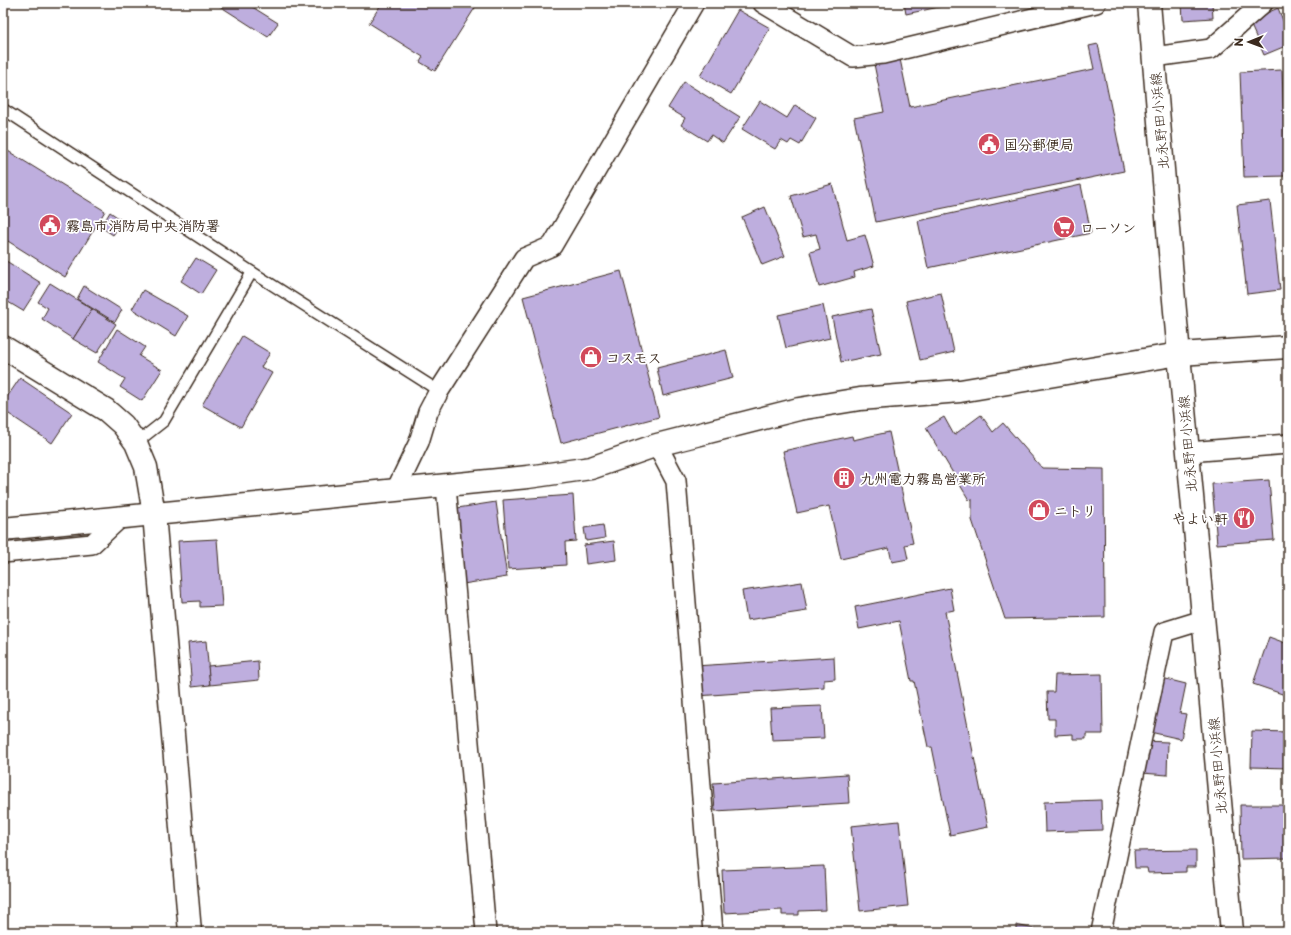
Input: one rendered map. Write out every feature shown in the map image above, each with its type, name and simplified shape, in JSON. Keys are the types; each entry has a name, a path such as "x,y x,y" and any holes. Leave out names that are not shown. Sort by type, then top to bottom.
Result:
{"street":[{"path":"396,490 419,442 428,412 440,391 524,258 552,246 694,3"},
{"path":"763,3 853,57 883,54 1096,3"},
{"name":"北永野田小浜線","path":"1149,3 1179,354 1232,932"},
{"path":"1154,57 1212,50 1263,3"},
{"path":"3,347 106,410 123,425 136,443 146,467 154,514 190,932"},
{"path":"3,529 528,477 591,468 657,446 799,409 860,400 960,391 1179,354 1288,347"},
{"path":"1188,452 1288,444"},
{"path":"657,446 676,481 713,932"},
{"path":"446,486 486,932"},
{"path":"3,552 92,544 121,517"},
{"path":"1101,932 1164,632 1203,620"}],"lane":[{"path":"3,109 252,272 440,391"},
{"path":"136,443 164,421 252,272"}],"building":[{"path":"215,3 246,3 278,23 268,37"},
{"path":"382,3 478,3 435,71 420,62 423,57 369,23"},
{"path":"904,3 958,3 906,14"},
{"path":"1182,3 1212,3 1213,18 1183,20"},
{"path":"1278,8 1288,33 1288,45 1264,55 1249,21"},
{"path":"738,10 770,28 731,94 700,76"},
{"name":"国分郵便局","path":"1098,44 1124,171 876,222 854,118 884,112 874,64 900,59 910,107 1094,69 1089,46"},
{"path":"1282,70 1286,176 1244,177 1240,72"},
{"path":"684,82 740,117 723,143 711,135 707,141 681,125 685,118 668,108"},
{"path":"760,101 787,118 795,105 816,118 800,145 791,140 788,144 781,140 775,149 742,129"},
{"name":"霧島市消防局中央消防署","path":"3,148 105,211 65,277 3,238"},
{"path":"832,184 847,240 865,235 874,266 854,272 855,277 819,287 810,252 820,249 816,234 803,237 791,196"},
{"path":"1081,185 1091,233 928,268 918,221"},
{"path":"1270,201 1280,290 1247,294 1237,205"},
{"path":"765,207 785,256 762,265 742,217"},
{"path":"110,212 123,221 113,235 101,227"},
{"path":"196,258 216,270 201,294 181,281"},
{"path":"3,259 41,283 23,311 3,299"},
{"name":"コスモス","path":"621,271 659,417 561,443 523,297"},
{"path":"50,283 92,309 73,339 42,319 48,308 38,302"},
{"path":"84,286 122,310 115,322 77,299"},
{"path":"143,290 188,316 176,336 132,309"},
{"path":"941,293 954,352 920,360 906,301"},
{"path":"823,305 830,338 786,348 778,315"},
{"path":"92,309 116,324 97,353 73,339"},
{"path":"871,309 881,354 841,362 832,317"},
{"path":"117,329 145,347 139,356 162,370 142,401 120,387 125,379 98,362"},
{"path":"242,336 270,353 261,367 272,373 241,427 202,405"},
{"path":"726,350 733,378 663,396 657,368"},
{"path":"20,378 72,413 52,443 3,410 3,403"},
{"name":"ニトリ","path":"981,415 993,432 1003,423 1042,468 1104,469 1105,617 1005,619 972,520 972,499 969,500 926,428 944,417 954,435"},
{"name":"九州電力霧島営業所","path":"889,432 913,543 905,545 908,559 892,562 889,548 841,559 829,506 797,513 783,451 852,436 853,440"},
{"name":"やよい軒","path":"1269,480 1274,540 1217,544 1212,484"},
{"path":"573,495 576,541 565,542 566,565 508,569 503,500"},
{"path":"496,502 507,577 463,584 451,509"},
{"path":"603,525 605,538 586,541 584,528"},
{"path":"217,539 222,606 200,607 200,601 182,602 178,541"},
{"path":"614,541 616,560 586,564 584,545"},
{"path":"802,582 807,611 747,620 742,591"},
{"path":"950,588 954,610 945,612 988,827 950,835 932,747 928,747 914,681 911,681 899,621 859,629 855,607"},
{"path":"1269,637 1288,644 1288,696 1253,684"},
{"path":"206,641 210,685 192,687 188,643"},
{"path":"834,657 835,679 824,680 824,687 697,696 695,666"},
{"path":"258,661 259,680 210,685 208,666"},
{"path":"1102,674 1103,734 1086,734 1086,739 1073,739 1073,734 1055,735 1055,719 1048,719 1047,692 1054,692 1055,675"},
{"path":"1162,678 1186,684 1180,713 1186,714 1181,739 1150,732"},
{"path":"822,706 824,738 772,740 770,708"},
{"path":"1252,731 1288,732 1288,768 1251,767"},
{"path":"1144,741 1168,742 1167,775 1142,773"},
{"path":"847,774 849,803 715,811 713,783"},
{"path":"1101,800 1102,830 1045,832 1044,802"},
{"path":"1240,805 1288,805 1288,858 1241,859"},
{"path":"899,821 908,906 860,911 851,826"},
{"path":"1196,850 1196,867 1186,867 1186,872 1148,873 1147,868 1135,868 1134,851"},
{"path":"824,866 826,910 799,911 799,915 782,915 782,910 724,913 722,870"},
{"path":"1016,925 1048,932 1016,932"}],"place":[{"name":"国分郵便局","path":"989,144"},
{"name":"霧島市消防局中央消防署","path":"50,225"},
{"name":"ローソン","path":"1064,227"},
{"name":"コスモス","path":"591,357"},
{"name":"九州電力霧島営業所","path":"844,478"},
{"name":"ニトリ","path":"1039,510"},
{"name":"やよい軒","path":"1244,518"}]}
